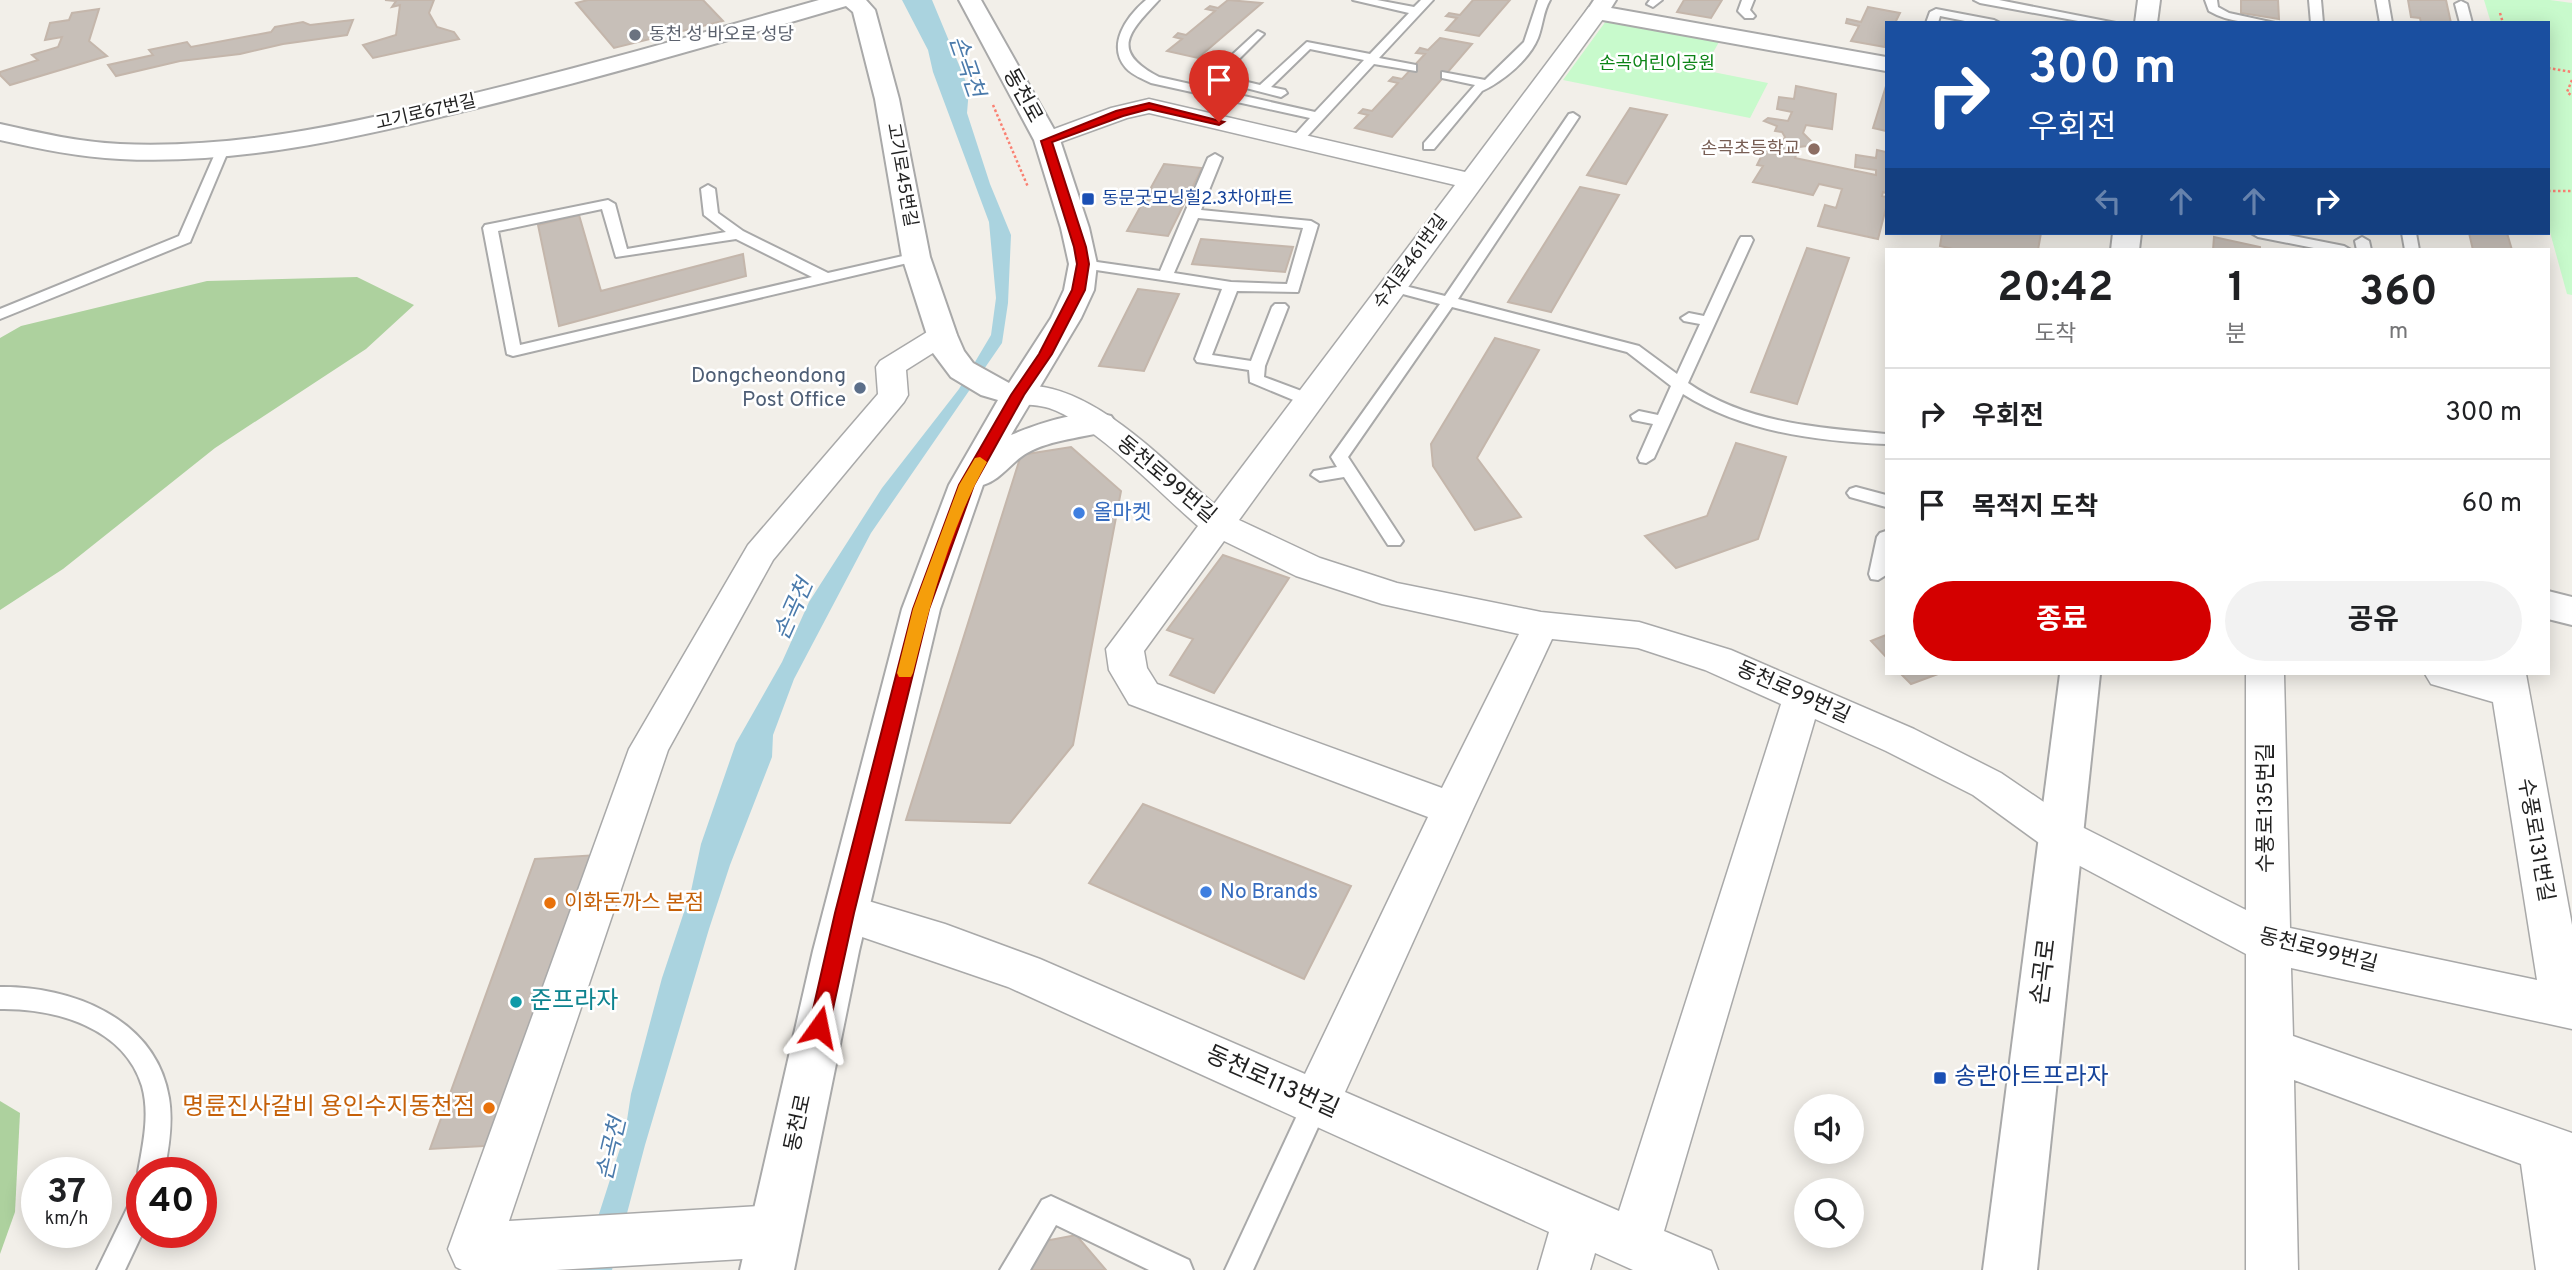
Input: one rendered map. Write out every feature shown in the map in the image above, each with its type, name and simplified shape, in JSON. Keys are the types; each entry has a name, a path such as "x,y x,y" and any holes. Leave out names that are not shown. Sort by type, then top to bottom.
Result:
{"street":[{"name":"고기로67번길","path":"0,132 31,141 85,150 169,153 223,149 347,131 580,75 843,0"},
{"name":"고기로45번길","path":"852,0 864,10 887,99 916,257 946,344"},
{"name":"동천로","path":"771,1251 845,913 921,609 966,485 1017,395 1066,318 1079,290 1083,264 1075,228 1047,141 970,0"},
{"path":"2146,21 2148,0"},
{"path":"1601,6 1885,64"},
{"name":"수지로461번길","path":"1452,809 1143,694 1128,670 1125,649 1601,6"},
{"path":"1047,141 1119,113 1149,106 1471,181"},
{"path":"771,1251 474,1250 649,749 760,553 893,395 891,367 946,344 962,370 992,388 1017,395"},
{"name":"동천로99번길","path":"1017,395 1052,398 1076,408 1099,423 1217,524 1308,567 1395,595 1541,625 1639,635 1718,660 1900,740 1987,783 2061,835 2267,943 2568,1008"},
{"path":"966,485 1014,446 1046,433 1099,423"},
{"path":"2550,606 2572,611"},
{"path":"1317,1103 1452,809 1541,625"},
{"name":"손곡로","path":"2010,1270 2080,675"},
{"name":"수풍로135번길","path":"2265,675 2272,1270"},
{"path":"2451,675 2509,683"},
{"name":"수풍로131번길","path":"2509,683 2568,1008"},
{"path":"1634,1244 1802,698"},
{"name":"동천로113번길","path":"845,913 1024,973 1692,1270"},
{"path":"2268,1049 2558,1152 2562,1270"},
{"path":"1564,1270 1578,1219"}],"lane":[{"path":"1153,0 1133,17 1128,26 1123,53 1132,68 1155,80 1317,116"},
{"path":"1359,0 1417,11"},
{"path":"1296,140 1427,0"},
{"path":"1429,146 1478,88 1489,84 1532,40 1537,14 1544,0"},
{"path":"1748,0 1744,10 1749,16"},
{"path":"1975,18 1980,0 2099,21"},
{"path":"2211,0 2213,9 2226,16 2257,21"},
{"path":"2315,0 2317,21"},
{"path":"2382,0 2386,21"},
{"path":"2460,4 2465,21"},
{"path":"1933,21 1936,12 1986,21"},
{"path":"1258,34 1213,78 1281,93"},
{"path":"1262,89 1307,45 1412,68"},
{"path":"1446,75 1489,84"},
{"path":"1394,541 1339,457 1449,301 1573,117"},
{"path":"0,314 185,239 223,149"},
{"path":"1166,275 1215,158"},
{"path":"708,189 711,215 738,234 826,278"},
{"path":"738,234 621,254 608,204 490,228 513,351 916,257"},
{"path":"1083,264 1231,286 1293,289 1311,225 1193,213"},
{"path":"2268,235 2334,248"},
{"path":"1646,458 1746,240"},
{"path":"1231,286 1203,359 1257,366"},
{"path":"1393,287 1633,349 1646,356 1680,384 1743,418 1824,434 1885,439"},
{"path":"1280,307 1257,366 1256,379 1309,400"},
{"path":"1689,318 1709,321"},
{"path":"1639,416 1663,421"},
{"path":"1320,475 1348,471"},
{"path":"1856,493 1885,501"},
{"path":"1878,574 1885,542"},
{"path":"0,998 34,998 76,1008 112,1029 139,1056 154,1085 159,1127 154,1157"},
{"path":"1239,1270 1317,1103"},
{"path":"1014,1270 1051,1209 1179,1270"},
{"path":"111,1270 126,1239"}],"path":[{"path":"2500,13 2502,21"},
{"path":"2550,68 2572,72"},
{"path":"2572,80 2567,92 2572,96"},
{"path":"991,99 1032,194"},
{"path":"2550,191 2572,191"}],"green space":[{"path":"2484,0 2550,0 2572,3 2572,295 2567,294 2550,232 2550,21 2490,21"},
{"name":"손곡어린이공원","path":"1606,21 1719,42 1703,70 1768,83 1750,118 1563,80"},
{"path":"357,277 414,305 366,349 215,448 63,569 0,610 0,338 21,326 207,281"},
{"path":"0,1101 20,1113 15,1212 0,1254"}],"water":[{"path":"902,0 932,0 969,89 967,113 990,184 1011,235 1008,303 1002,343 871,533 794,679 773,735 772,757 730,865 709,929 645,1145 612,1270 581,1270 625,1133 631,1094 662,978 691,891 701,844 736,743 782,662 809,602 882,488 959,389 991,335 996,298 989,222 933,72 928,50"}],"building":[{"path":"385,0 434,0 429,13 437,27 454,32 459,39 373,58 363,45 396,35 400,5 392,7 396,1"},
{"name":"동천 성 바오로 성당","path":"588,0 703,0 723,21 614,48 576,3"},
{"path":"1228,0 1262,3 1198,58 1167,51 1182,39 1174,37 1178,33 1186,35 1215,11 1206,9 1210,6 1218,8"},
{"path":"1473,0 1510,0 1479,36 1446,30 1457,18 1446,16 1449,13 1460,15"},
{"path":"1684,0 1722,0 1711,18 1677,12"},
{"path":"2241,0 2278,0 2279,19 2241,13"},
{"path":"2408,0 2446,0 2451,21 2421,21 2420,18 2411,17"},
{"path":"1868,7 1900,13 1896,21 1885,21 1885,47 1851,41 1859,26 1846,23 1847,19 1861,22"},
{"path":"99,9 89,41 107,56 10,85 0,75 0,72 38,60 32,55 58,47 62,37 45,40 50,23 69,20 72,13"},
{"path":"353,20 347,35 283,44 240,54 180,61 116,76 108,65 153,55 149,50 187,42 191,47 271,32 275,27 303,22 310,25"},
{"path":"1440,38 1472,44 1392,137 1355,128 1368,115 1359,113 1363,109 1372,111 1398,83 1389,81 1393,77 1402,79 1425,54 1416,53 1420,48 1428,50"},
{"path":"1796,86 1836,94 1832,129 1806,125 1803,133 1815,145 1799,147 1795,158 1876,175 1876,170 1855,167 1856,155 1876,158 1877,150 1885,152 1885,193 1882,196 1885,197 1885,212 1878,239 1818,226 1825,205 1836,208 1842,189 1819,184 1813,195 1753,182 1763,166 1757,165 1764,151 1777,154 1785,137 1782,132 1775,131 1777,126 1764,121 1768,118 1788,121 1792,112 1777,109 1779,97 1794,99"},
{"path":"1885,89 1885,131 1873,128"},
{"path":"1630,108 1667,115 1626,184 1587,175"},
{"path":"1164,164 1202,168 1168,236 1127,231"},
{"path":"1580,187 1619,195 1551,312 1508,302"},
{"path":"579,215 601,291 743,254 746,276 559,326 538,225"},
{"path":"1942,235 2041,235 2038,248 1940,246"},
{"path":"2469,235 2508,235 2511,248 2473,248"},
{"path":"2214,237 2260,247 2260,248 2213,248"},
{"path":"1201,239 1293,247 1285,272 1192,264"},
{"path":"1807,248 1849,258 1797,404 1751,392"},
{"path":"1138,289 1179,294 1144,371 1099,366"},
{"path":"1495,338 1539,350 1477,458 1521,517 1475,530 1433,466 1431,444"},
{"path":"1736,443 1786,457 1758,539 1676,568 1645,536 1707,516"},
{"path":"1071,447 1121,491 1073,745 1010,823 906,820 1021,455"},
{"path":"1223,555 1289,578 1214,693 1170,675 1193,639 1167,630"},
{"path":"1885,635 1885,656 1871,641"},
{"path":"1902,675 1935,675 1911,684"},
{"path":"1143,804 1351,886 1304,979 1089,883"},
{"name":"준프라자","path":"597,855 502,1145 430,1149 535,859"},
{"path":"1076,1235 1106,1270 1026,1270 1040,1242"}],"slow traffic":[{"path":"905,673 921,609 966,485 980,462"}],"place":[{"name":"동천 성 바오로 성당","path":"635,35"},
{"name":"손곡초등학교","path":"1814,149"},
{"name":"동문굿모닝힐2.3차아파트","path":"1088,199"},
{"name":"Dongcheondong Post Office","path":"860,388"},
{"name":"올마켓","path":"1079,513"},
{"name":"No Brands","path":"1206,892"},
{"name":"이화돈까스 본점","path":"550,903"},
{"name":"준프라자","path":"516,1002"},
{"name":"송란아트프라자","path":"1940,1078"},
{"name":"명륜진사갈비 용인수지동천점","path":"489,1108"}],"route":[{"path":"819,1027 921,609 966,485 1017,395 1066,318 1079,290 1083,264 1080,247 1047,141 1119,113 1149,106 1219,122"}],"water label":[{"name":"손곡천","path":"965,67"},
{"name":"손곡천","path":"795,610"},
{"name":"손곡천","path":"613,1149"}]}
